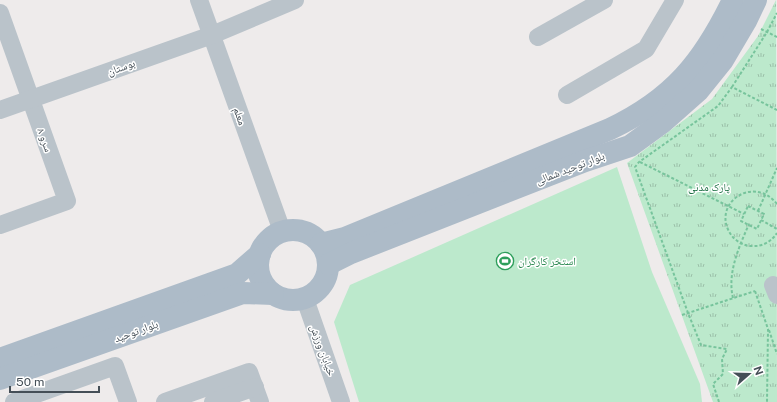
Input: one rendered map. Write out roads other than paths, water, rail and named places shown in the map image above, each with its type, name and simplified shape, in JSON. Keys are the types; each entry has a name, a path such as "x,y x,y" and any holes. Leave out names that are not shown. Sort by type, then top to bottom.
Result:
{"main road":[{"name":"بلوار توحید شمالی","path":"321,244 345,238 637,116 667,94 693,66 708,46 733,0"},
{"name":"بلوار توحید شمالی","path":"328,264 585,161 630,146 663,122 698,91 723,60 746,21 756,0"},
{"path":"293,230 304,231 314,236 321,244 327,254 327,275 322,286 314,293 305,298 294,300 283,299 273,294 265,286 260,276 258,266 260,254 268,240 282,231 293,230"},
{"name":"بلوار توحید","path":"0,358 237,274 260,254"},
{"name":"بلوار توحید","path":"0,379 244,293 273,294"}],"street":[{"name":"معلم","path":"199,0 282,231"},
{"name":"بوستان","path":"0,110 212,35 295,0"},
{"path":"538,37 604,0"},
{"path":"567,95 646,49 675,0"},
{"name":"سرو ۸","path":"0,13 67,201 0,225"},
{"name":"خیابان ورزش","path":"305,298 341,402"},
{"path":"14,402 50,396 115,366 128,402"},
{"path":"166,402 249,372 257,394 213,402"}],"place":[{"name":"استخر کارگران","path":"505,261"}],"park label":[{"name":"پارک مدنی","path":"709,187"}]}
